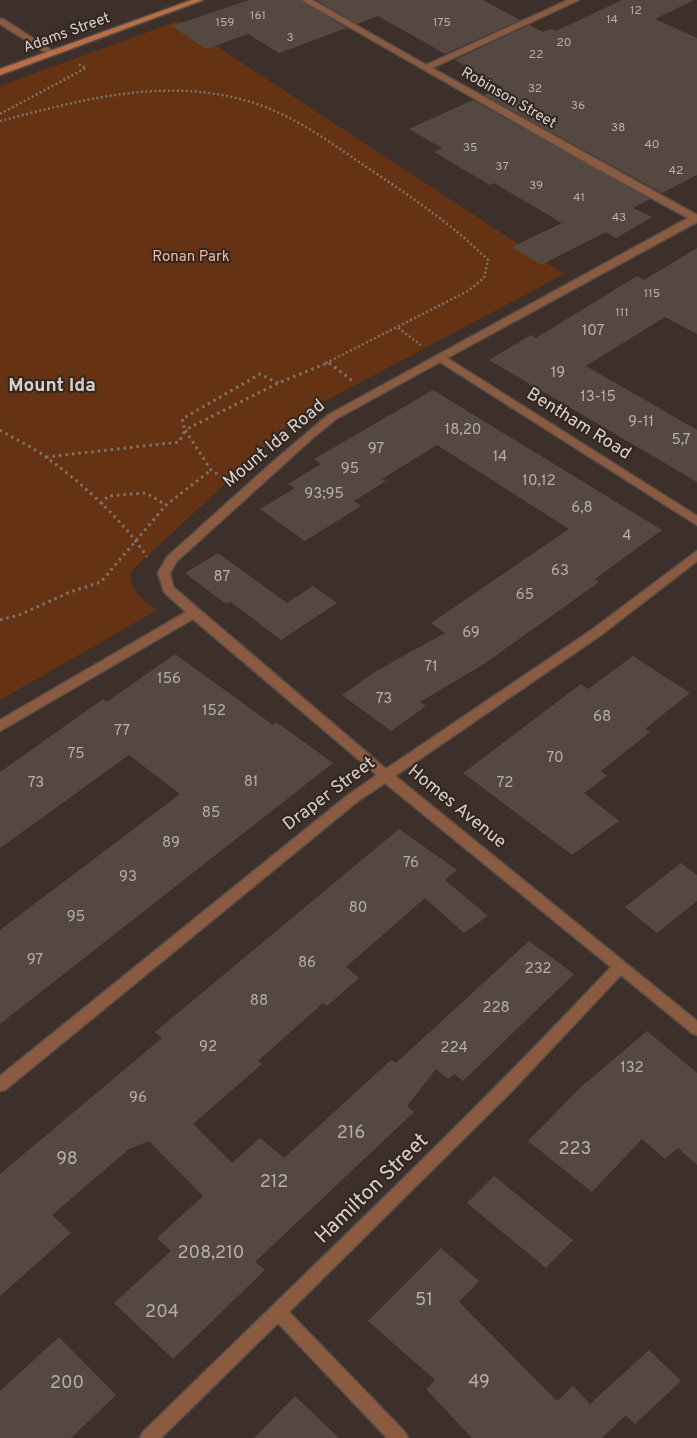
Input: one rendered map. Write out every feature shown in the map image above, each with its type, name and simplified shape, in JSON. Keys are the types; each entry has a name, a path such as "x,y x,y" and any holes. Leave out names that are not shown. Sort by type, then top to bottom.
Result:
{"main road":[{"name":"Adams Street","path":"0,72 200,0"}],"street":[{"name":"Robinson Street","path":"306,0 599,166 696,218"},
{"path":"426,68 575,0"},
{"path":"0,21 52,54"},
{"name":"Mount Ida Road","path":"194,612 168,589 164,573 171,560 291,449 332,417 696,218"},
{"name":"Bentham Road","path":"440,358 697,521"},
{"name":"Draper Street","path":"0,1085 353,798 597,632 697,555"},
{"path":"0,726 194,612"},
{"name":"Homes Avenue","path":"194,612 386,776 697,1029"},
{"name":"Hamilton Street","path":"149,1438 277,1311 411,1184 547,1047 620,966"},
{"path":"277,1311 399,1438"}],"path":[{"path":"0,114 86,68 52,54"},
{"path":"0,121 132,90 218,94 257,104 305,127 440,215 488,260 484,278 468,290 328,362 278,383 185,430 179,442 46,456"},
{"path":"328,362 371,396"},
{"path":"0,620 19,615 70,592 101,582 135,539 166,505 211,470 185,430 182,419 260,374 278,383"},
{"path":"0,430 46,456 101,504 135,539"},
{"path":"101,504 108,496 146,493 166,505"}],"green space":[{"name":"Ronan Park","path":"178,21 564,274 299,415 131,571 134,590 157,610 0,700 0,86"}],"building":[{"path":"249,0 300,0 347,28 279,53 248,34 206,49 172,26"},
{"path":"316,0 483,0 520,20 445,54 378,16 357,24"},
{"path":"622,0 694,0 655,19 697,38 697,175 662,193 484,95 502,87 455,60 529,25 543,32 550,29 556,31"},
{"path":"473,100 650,199 633,208 652,217 616,238 606,232 541,265 512,247 562,223 494,183 490,185 434,152 442,148 409,129"},
{"path":"697,248 697,334 665,317 586,366 697,430 697,482 489,360 531,335 536,338 637,276 644,280"},
{"path":"433,390 662,530 595,579 599,582 484,664 420,702 426,706 391,731 342,695 378,670 445,633 431,623 569,529 437,445 382,479 386,481 354,501 361,506 305,541 260,509 295,488 288,484 321,464 314,459"},
{"path":"218,553 287,603 313,586 337,603 281,640 231,602 226,604 185,573"},
{"path":"175,654 273,725 276,722 333,763 0,1024 0,930 180,794 129,755 0,848 0,772 103,699 107,702"},
{"path":"633,656 690,693 645,729 650,732 601,771 607,776 584,793 619,821 572,855 463,773 581,684 588,689"},
{"path":"399,829 457,870 445,880 488,916 464,933 425,898 346,967 359,978 327,1006 323,1003 258,1061 262,1064 193,1124 232,1163 260,1138 284,1158 391,1060 396,1063 529,941 574,974 463,1081 454,1074 448,1079 436,1069 407,1106 414,1112 255,1262 265,1270 173,1359 114,1303 171,1251 157,1238 203,1196 149,1141 129,1149 52,1215 71,1233 0,1296 0,1174 162,1038 155,1032"},
{"path":"681,863 697,875 697,901 657,933 625,907"},
{"path":"647,1031 697,1073 697,1165 678,1148 665,1159 642,1139 592,1192 528,1141 581,1087"},
{"path":"494,1176 573,1240 546,1268 467,1203"},
{"path":"441,1248 479,1281 459,1302 557,1401 573,1386 590,1404 649,1350 681,1381 635,1424 626,1415 602,1438 472,1438 426,1389 435,1380 368,1321"},
{"path":"59,1337 116,1395 71,1438 0,1438 0,1391"},
{"path":"295,1396 339,1438 254,1438"}],"district":[{"name":"Mount Ida","path":"52,387"}]}
